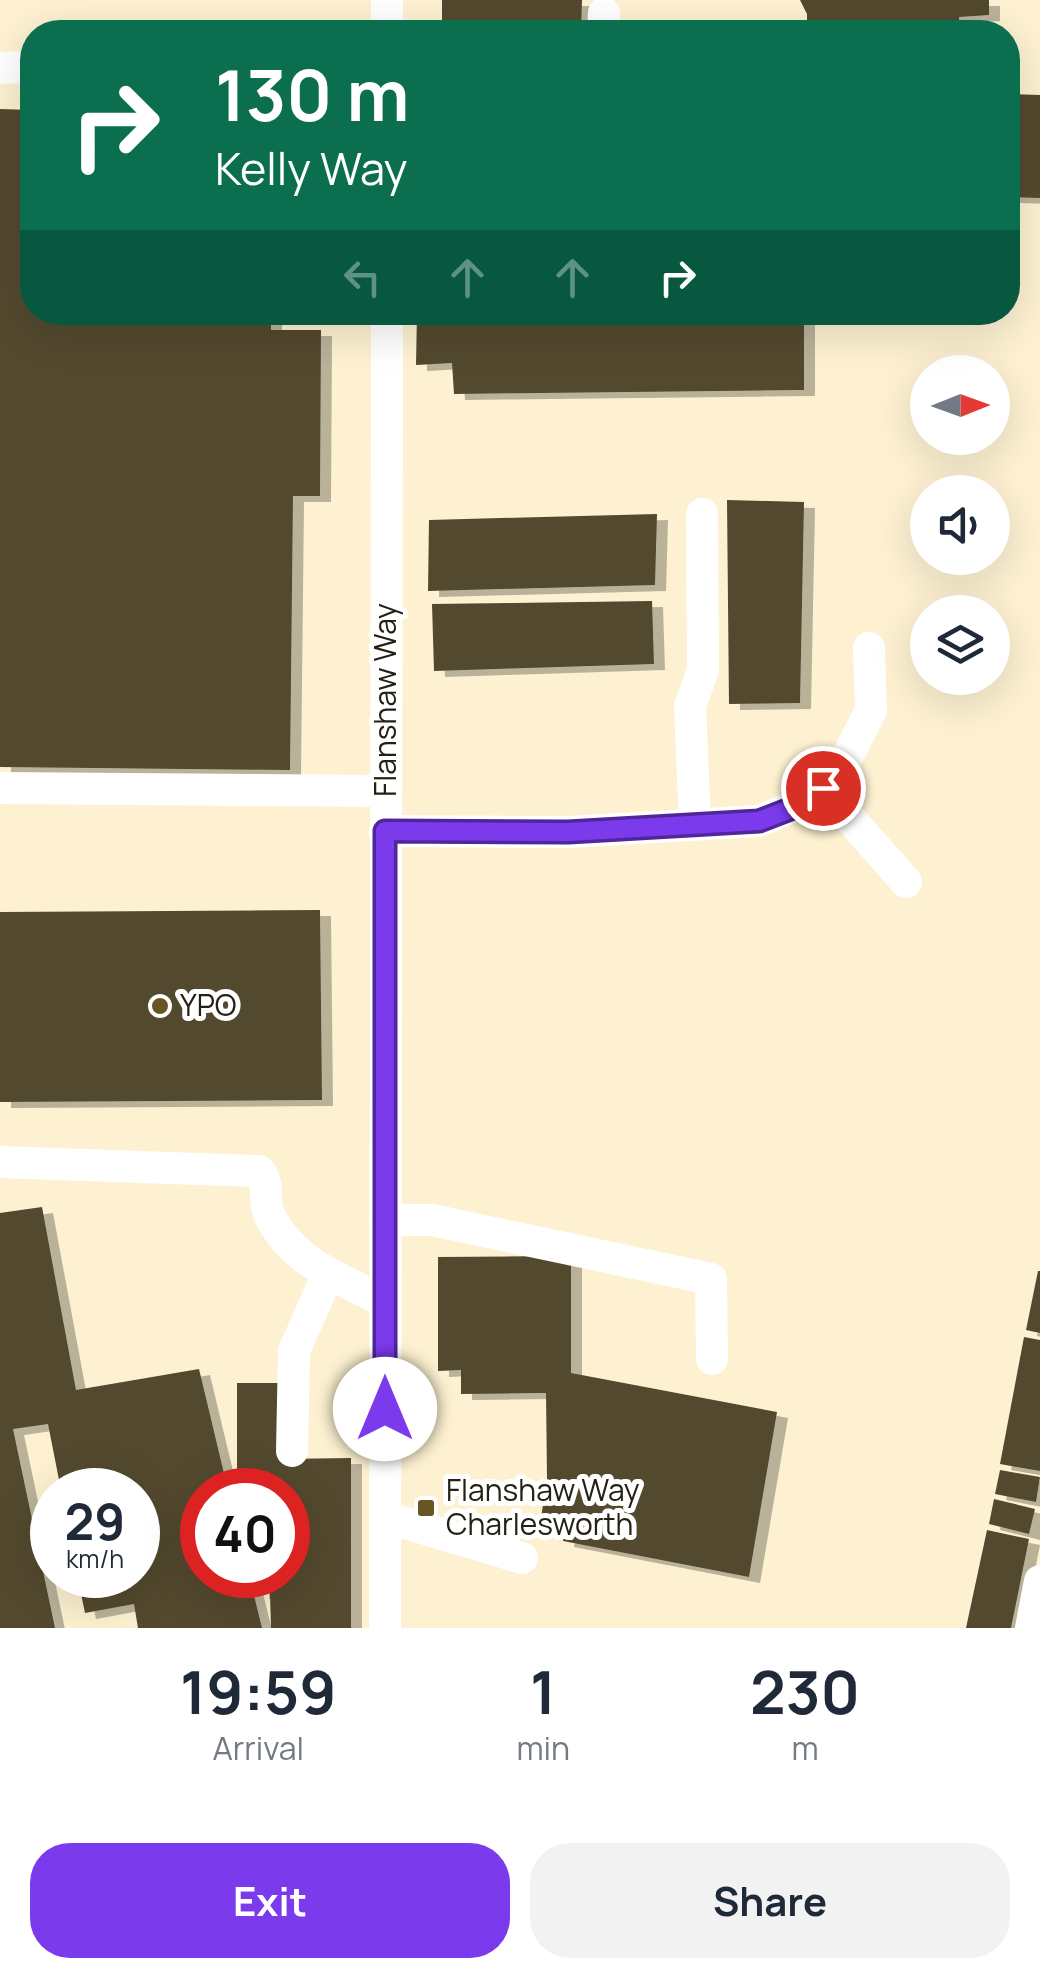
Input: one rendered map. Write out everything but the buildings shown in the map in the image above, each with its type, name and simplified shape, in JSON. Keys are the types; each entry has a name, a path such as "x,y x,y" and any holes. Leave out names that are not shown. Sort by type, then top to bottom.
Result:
{"street":[{"name":"Flanshaw Way","path":"385,1628 387,325"},
{"path":"694,824 690,706 703,670 702,514"},
{"path":"385,831 568,832 759,821 803,804 837,777 871,710 870,648"},
{"path":"0,788 386,791"},
{"path":"823,788 906,882"},
{"path":"0,1162 259,1171 267,1181 268,1214 292,1246 328,1274 385,1301"},
{"path":"385,1220 432,1220 710,1278 712,1359"},
{"path":"292,1451 294,1352 328,1274"},
{"path":"385,1517 522,1558"},
{"path":"1030,1628 1040,1581"}],"place":[{"name":"YPO","path":"160,1006"},
{"name":"Flanshaw Way Charlesworth","path":"426,1508"}],"route":[{"path":"385,1409 385,831 568,832 759,821 803,804 823,788"}]}
